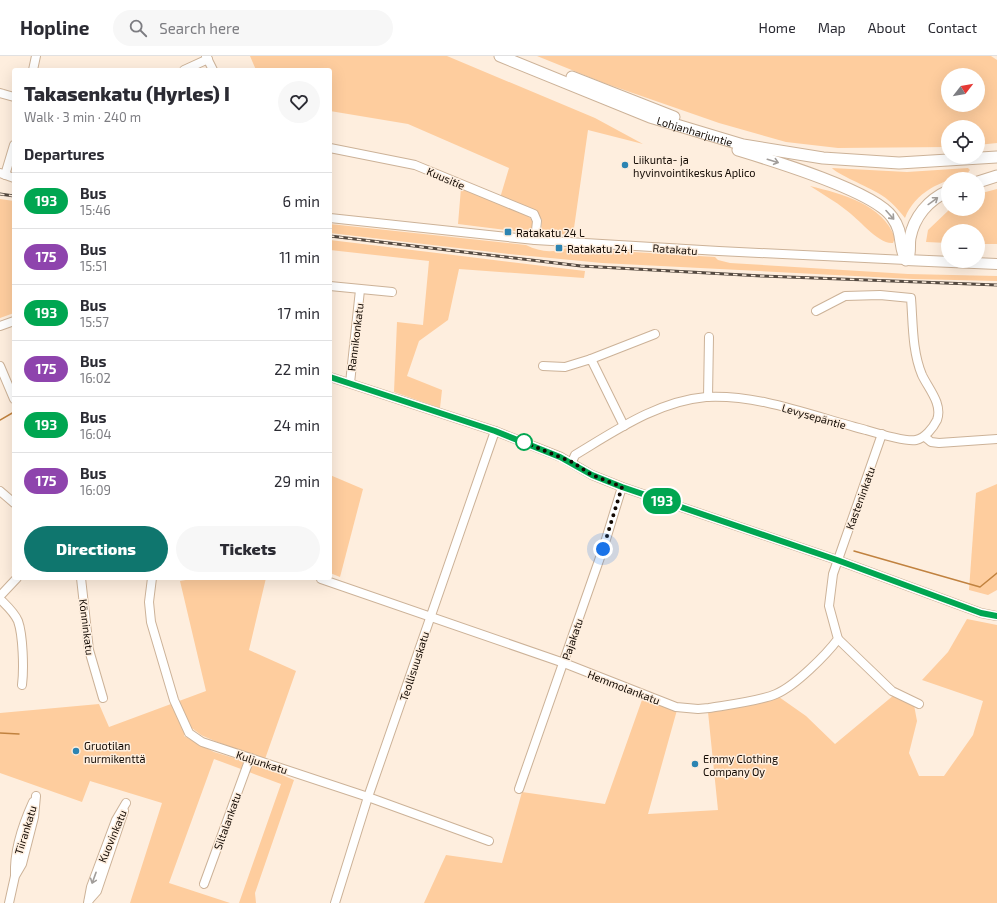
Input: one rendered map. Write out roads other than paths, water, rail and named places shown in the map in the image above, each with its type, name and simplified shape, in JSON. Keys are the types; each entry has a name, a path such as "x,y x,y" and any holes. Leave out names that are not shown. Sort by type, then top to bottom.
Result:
{"highway":[{"name":"Lohjanharjuntie","path":"500,56 671,124 743,145 823,158 899,163 997,157"},
{"name":"Lohjanharjuntie","path":"519,56 660,113 701,127 743,137 822,150 900,155 941,154"},
{"path":"671,124 686,133 790,166 850,190 881,206 891,215 899,228 902,241 902,252 906,260"},
{"path":"985,150 997,149"},
{"path":"985,180 997,176"},
{"path":"906,260 909,253 910,239 916,218 927,205 941,196"}],"main road":[{"name":"Ratakatu","path":"906,260 997,264"}],"street":[{"path":"33,68 36,56"},
{"path":"188,68 207,57 212,68"},
{"path":"0,93 12,96"},
{"name":"Kuusitie","path":"332,148 415,165 534,214 537,221 535,240"},
{"path":"3,174 12,150"},
{"name":"Ratakatu","path":"332,218 535,240 719,252 906,260"},
{"name":"Rannikonkatu","path":"332,286 392,292"},
{"name":"Rannikonkatu","path":"350,383 360,290"},
{"path":"816,311 845,296 880,295 911,298 915,351 922,375 932,392 937,408 937,419 925,436 931,442 939,443 997,439"},
{"path":"0,326 12,322"},
{"path":"543,366 565,367 591,360 655,334"},
{"path":"708,397 709,337"},
{"path":"591,360 624,426"},
{"path":"0,366 12,394"},
{"path":"332,378 495,431 572,462 592,475 622,487 837,560 981,613 997,616"},
{"name":"Levysepäntie","path":"572,462 575,455 624,426 664,407 686,400 708,397 770,403 882,434 915,440 925,436"},
{"name":"Teollisuuskatu","path":"335,903 368,797 495,431"},
{"name":"Kasteninkatu","path":"837,560 861,497 882,434"},
{"name":"Pajakatu","path":"519,789 564,663 622,487"},
{"path":"0,491 12,501"},
{"path":"837,560 830,587 829,606 838,639 892,691 919,704"},
{"path":"16,580 0,597 14,614 18,623 24,669 22,685"},
{"name":"Könninkatu","path":"81,580 89,650 103,698"},
{"name":"Kuljunkatu","path":"152,580 149,602 151,622 174,700 189,732 202,742 368,797 489,840"},
{"name":"Hemmolankatu","path":"327,580 564,663 676,707 698,709 728,705 776,694 816,663 830,650 838,639"},
{"name":"Siltalankatu","path":"204,884 250,758"},
{"name":"Tiirankatu","path":"8,903 15,876 15,863 26,817 36,796 34,818 22,864 15,876"},
{"name":"Kuovinkatu","path":"126,803 122,823 97,891 88,902 91,887 116,820 126,803"}],"waterway":[{"path":"0,420 12,413"},
{"path":"854,551 980,587 997,573"},
{"path":"0,733 19,734"}],"railway":[{"path":"0,194 12,196"},
{"path":"332,236 581,266 762,276 997,285"}],"place":[{"name":"Liikunta- ja hyvinvointikeskus Aplico","path":"625,165"},
{"name":"Ratakatu 24 L","path":"508,232"},
{"name":"Ratakatu 24 I","path":"559,248"},
{"name":"Gruotilan nurmikenttä","path":"76,751"},
{"name":"Emmy Clothing Company Oy","path":"695,764"}]}
